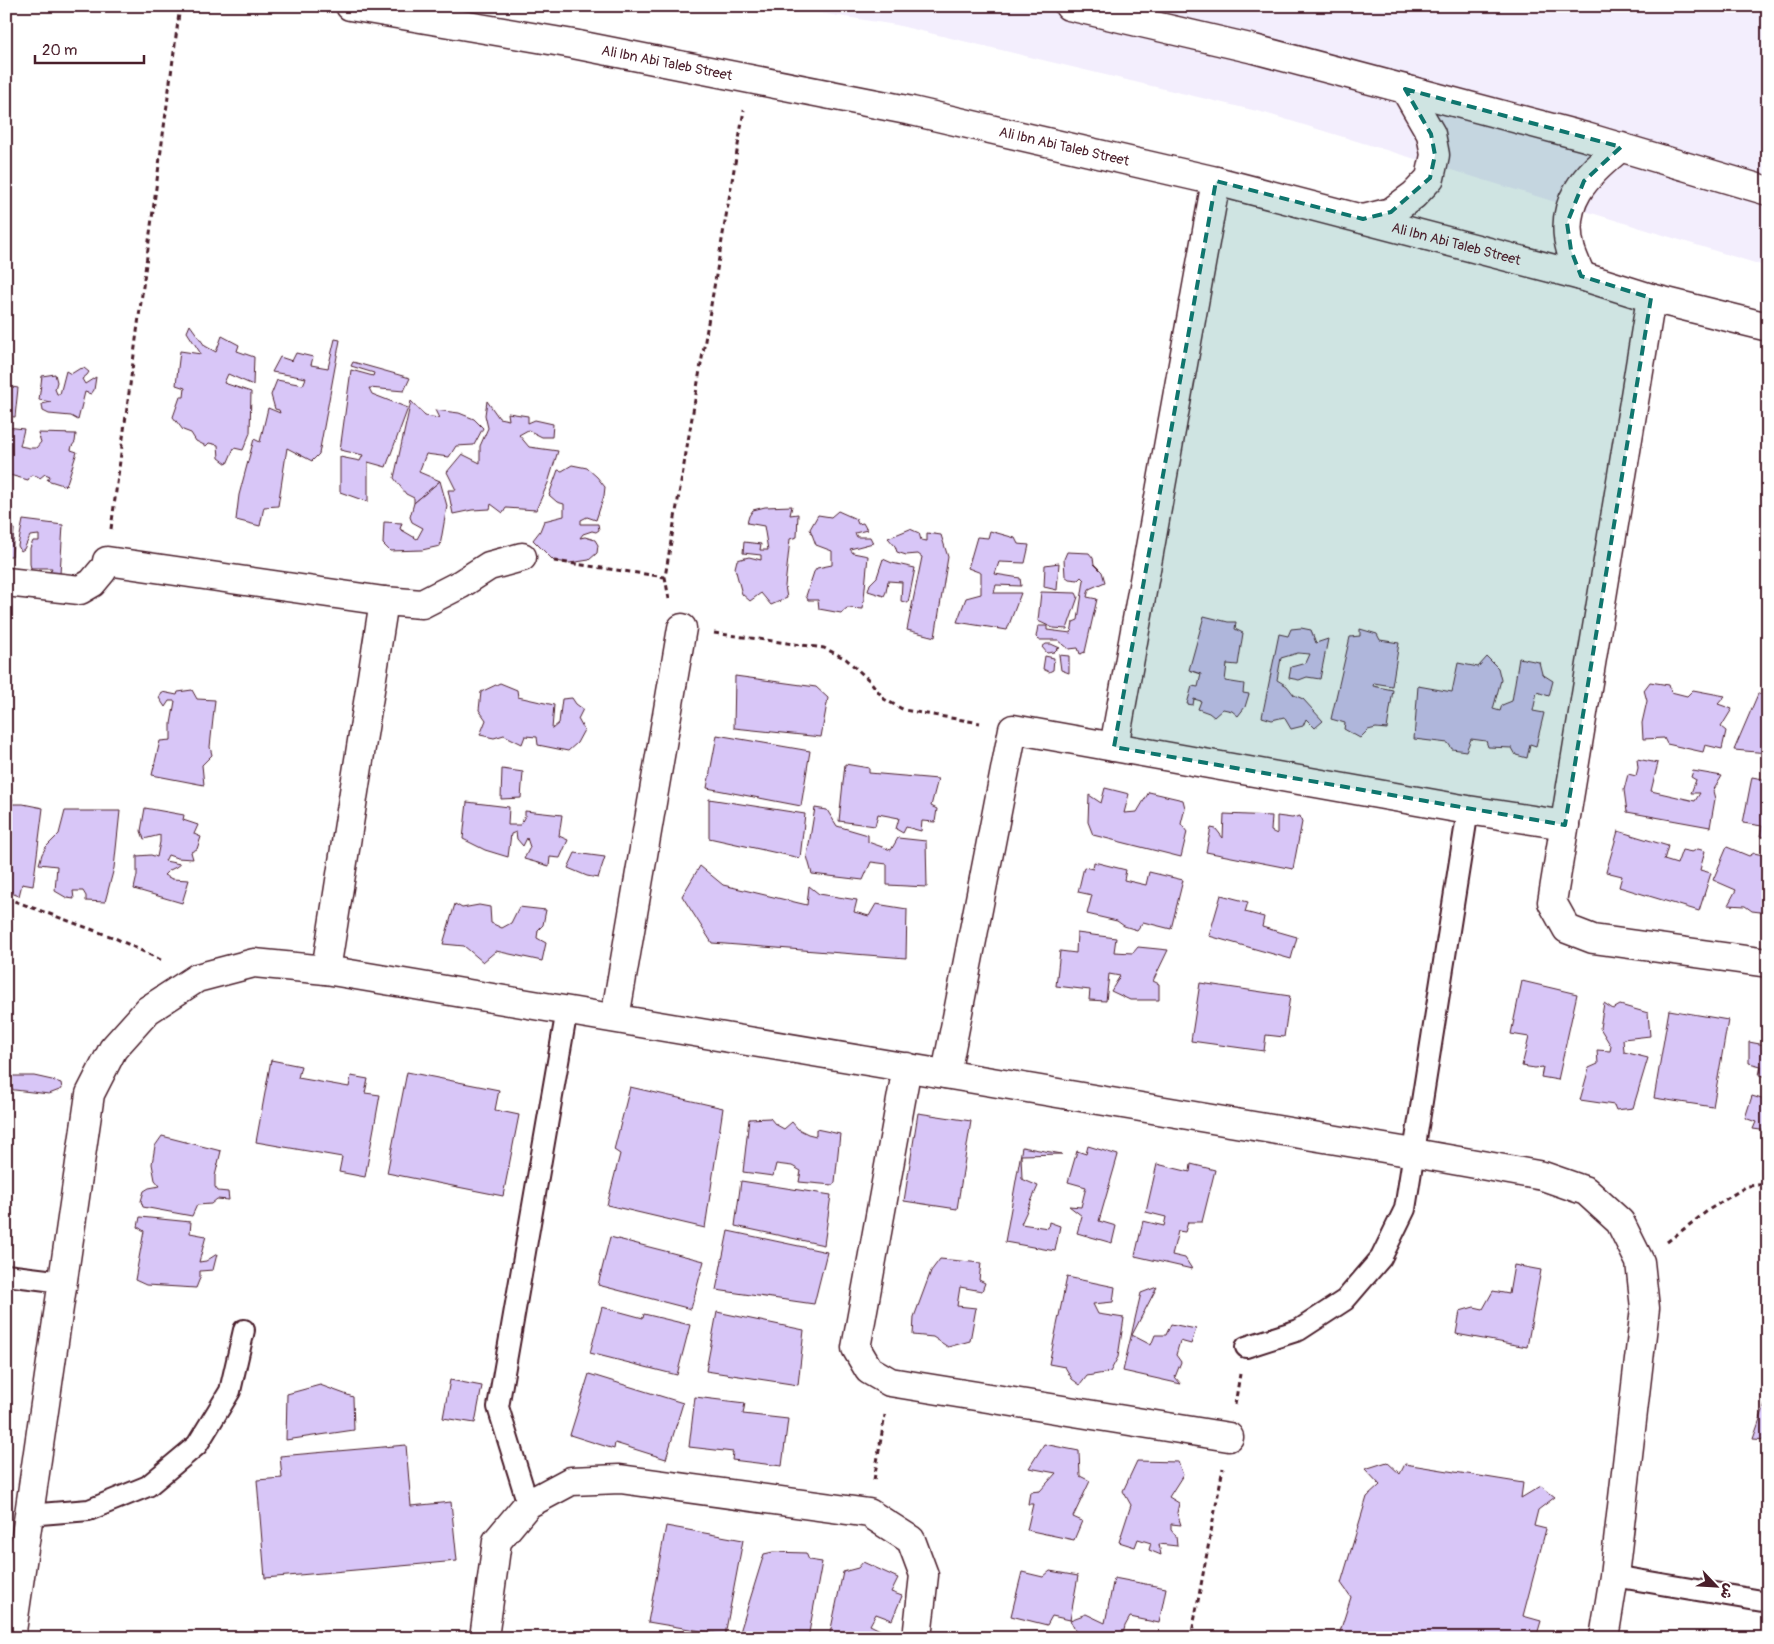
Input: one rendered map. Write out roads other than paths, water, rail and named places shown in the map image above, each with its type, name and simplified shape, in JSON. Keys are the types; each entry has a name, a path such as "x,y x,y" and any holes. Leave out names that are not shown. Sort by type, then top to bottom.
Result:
{"street":[{"name":"Ali Ibn Abi Taleb Street","path":"350,6 573,44 912,111 1216,181 1581,276 1651,298 1768,327"},
{"path":"1069,6 1254,49 1621,147 1768,191"},
{"path":"1363,219 1391,212 1414,195 1430,178 1435,155 1431,134 1405,89"},
{"path":"1581,276 1571,250 1567,223 1574,198 1584,181 1596,167 1621,147"},
{"path":"1114,747 1216,181"},
{"path":"1651,298 1552,902 1567,928 1593,939 1768,963"},
{"path":"6,582 80,590 92,583 104,566 422,604 461,584 489,566 522,557"},
{"path":"326,970 384,600"},
{"path":"615,1018 682,628"},
{"path":"946,1074 1013,729 1468,810 1565,825"},
{"path":"11,1638 12,1588 28,1515 90,1094 113,1048 148,1010 197,978 254,963 326,970 1414,1153 1544,1176 1586,1191 1620,1222 1640,1262 1645,1308 1614,1576 1604,1638"},
{"path":"907,1067 856,1348 869,1370 890,1382 1229,1437"},
{"path":"484,1638 497,1541 528,1504 571,1481 620,1478 869,1513 911,1540 924,1575 917,1638"}],"lane":[{"path":"1246,1347 1298,1330 1344,1300 1381,1258 1405,1209 1468,810"},
{"path":"528,1504 498,1407 567,1010"},
{"path":"6,1274 63,1282"},
{"path":"28,1515 90,1510 140,1490 148,1486 197,1445 230,1391 244,1330"},
{"path":"1614,1576 1768,1602"}]}
